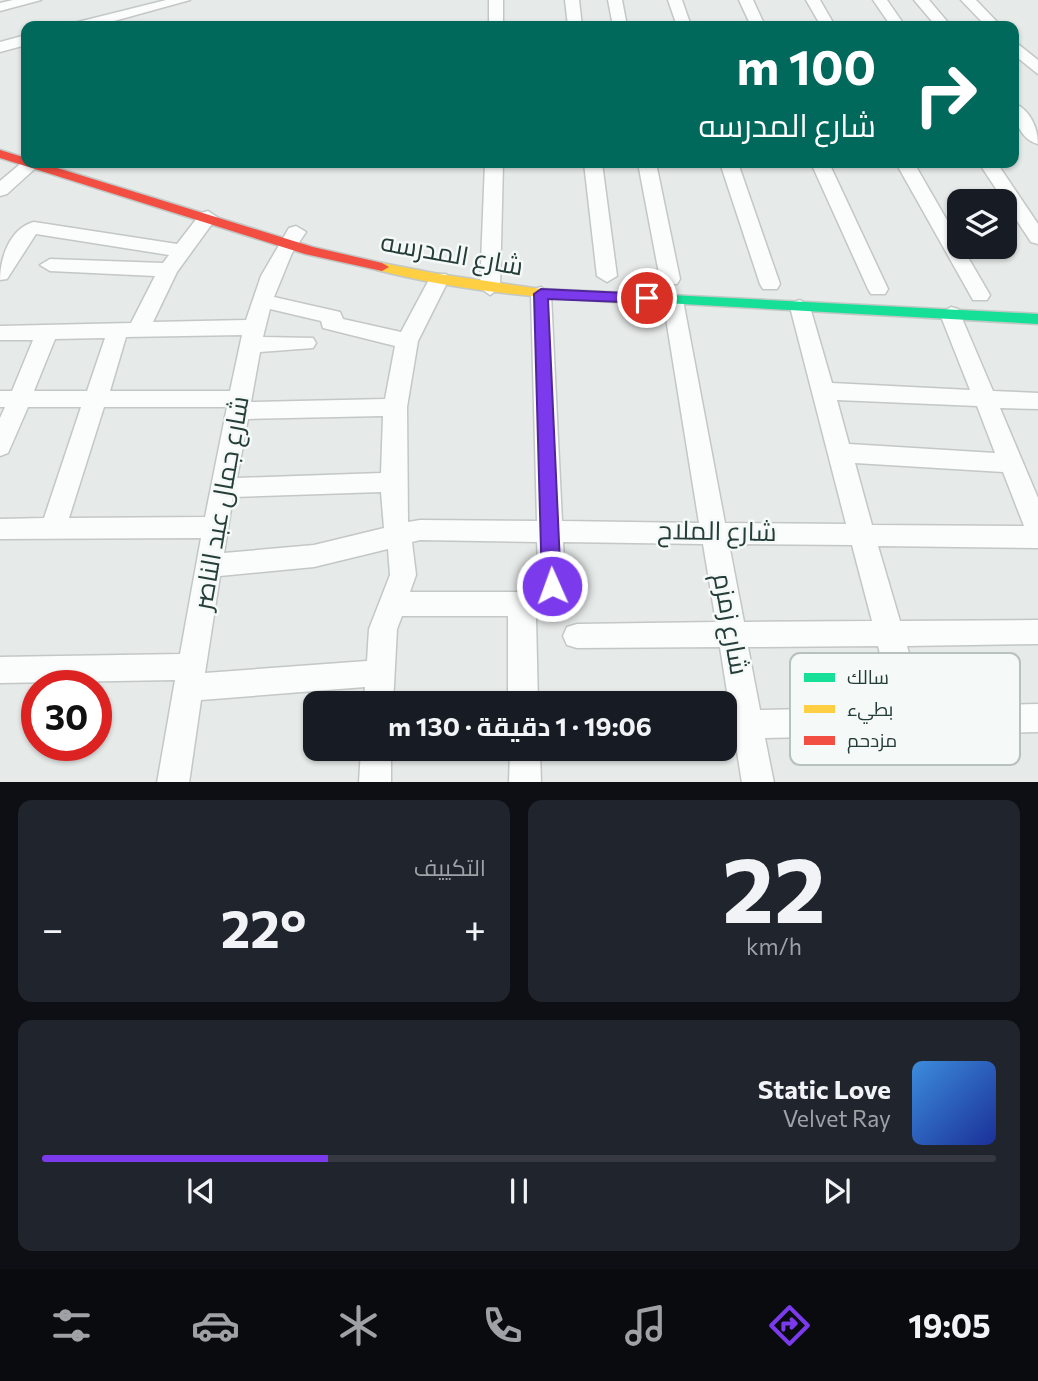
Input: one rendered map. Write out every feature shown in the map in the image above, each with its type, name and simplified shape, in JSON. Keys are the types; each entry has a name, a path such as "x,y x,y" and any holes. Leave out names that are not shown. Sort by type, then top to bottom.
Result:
{"main road":[{"name":"شارع المدرسه","path":"0,138 21,151"},
{"name":"شارع المدرسه","path":"0,155 21,156"},
{"name":"شارع المدرسه","path":"64,168 208,217 439,279 491,273 541,294 670,284 800,307 952,304 1038,319"},
{"name":"شارع المدرسه","path":"91,168 291,239 398,253"},
{"name":"شارع المدرسه","path":"952,304 986,295"}],"street":[{"path":"0,7 34,0"},
{"path":"99,21 183,0"},
{"path":"496,0 496,21"},
{"path":"572,0 574,21"},
{"path":"615,0 619,21"},
{"path":"675,0 682,21"},
{"path":"746,0 756,21"},
{"path":"813,0 825,21"},
{"path":"880,0 895,21"},
{"path":"921,0 940,21"},
{"path":"968,0 990,21"},
{"path":"2,43 21,41"},
{"path":"1019,51 1038,69"},
{"path":"1019,115 1038,139"},
{"path":"0,190 21,165"},
{"path":"491,273 494,168"},
{"path":"594,168 607,276"},
{"name":"شارع زمزم","path":"648,168 715,531 732,635 734,691"},
{"path":"731,168 770,284"},
{"path":"822,168 878,289"},
{"path":"908,168 986,295"},
{"path":"991,168 1038,238"},
{"path":"53,528 96,398 128,330 208,217"},
{"path":"0,274 31,229 182,251"},
{"name":"شارع جمال عبد الناصر","path":"173,782 215,527 253,336 262,301 291,239"},
{"path":"50,265 169,270"},
{"path":"378,691 383,629 403,575 403,560 396,534 392,482 395,407 407,341 439,279"},
{"path":"523,691 521,618 532,604 547,596 552,586 541,294"},
{"path":"262,301 332,317 331,323 407,341"},
{"path":"952,304 985,399 1038,530"},
{"path":"800,307 895,653"},
{"path":"0,333 128,330 253,336 304,343"},
{"path":"0,447 10,399 47,332"},
{"path":"823,391 1038,401"},
{"path":"10,399 96,398 239,405 395,407"},
{"path":"840,453 1011,463"},
{"path":"222,488 392,482"},
{"path":"0,529 215,527"},
{"name":"شارع الملاح","path":"209,566 314,556 419,530 550,529 1038,537"},
{"path":"393,604 532,604"},
{"path":"576,636 1038,632"},
{"path":"0,670 191,677 379,673"},
{"path":"1020,718 1038,718"},
{"path":"737,725 790,724"},
{"name":"شارع زمزم","path":"737,728 758,782"},
{"path":"375,782 376,761"},
{"path":"525,761 526,782"}],"traffic: fast":[{"path":"670,300 1038,319"}],"traffic: slow":[{"path":"382,267 439,279 541,294 670,300"}],"traffic: jam":[{"path":"0,154 21,161"},
{"path":"45,168 310,251 382,267"}],"route":[{"path":"552,586 541,294 647,298"}]}
